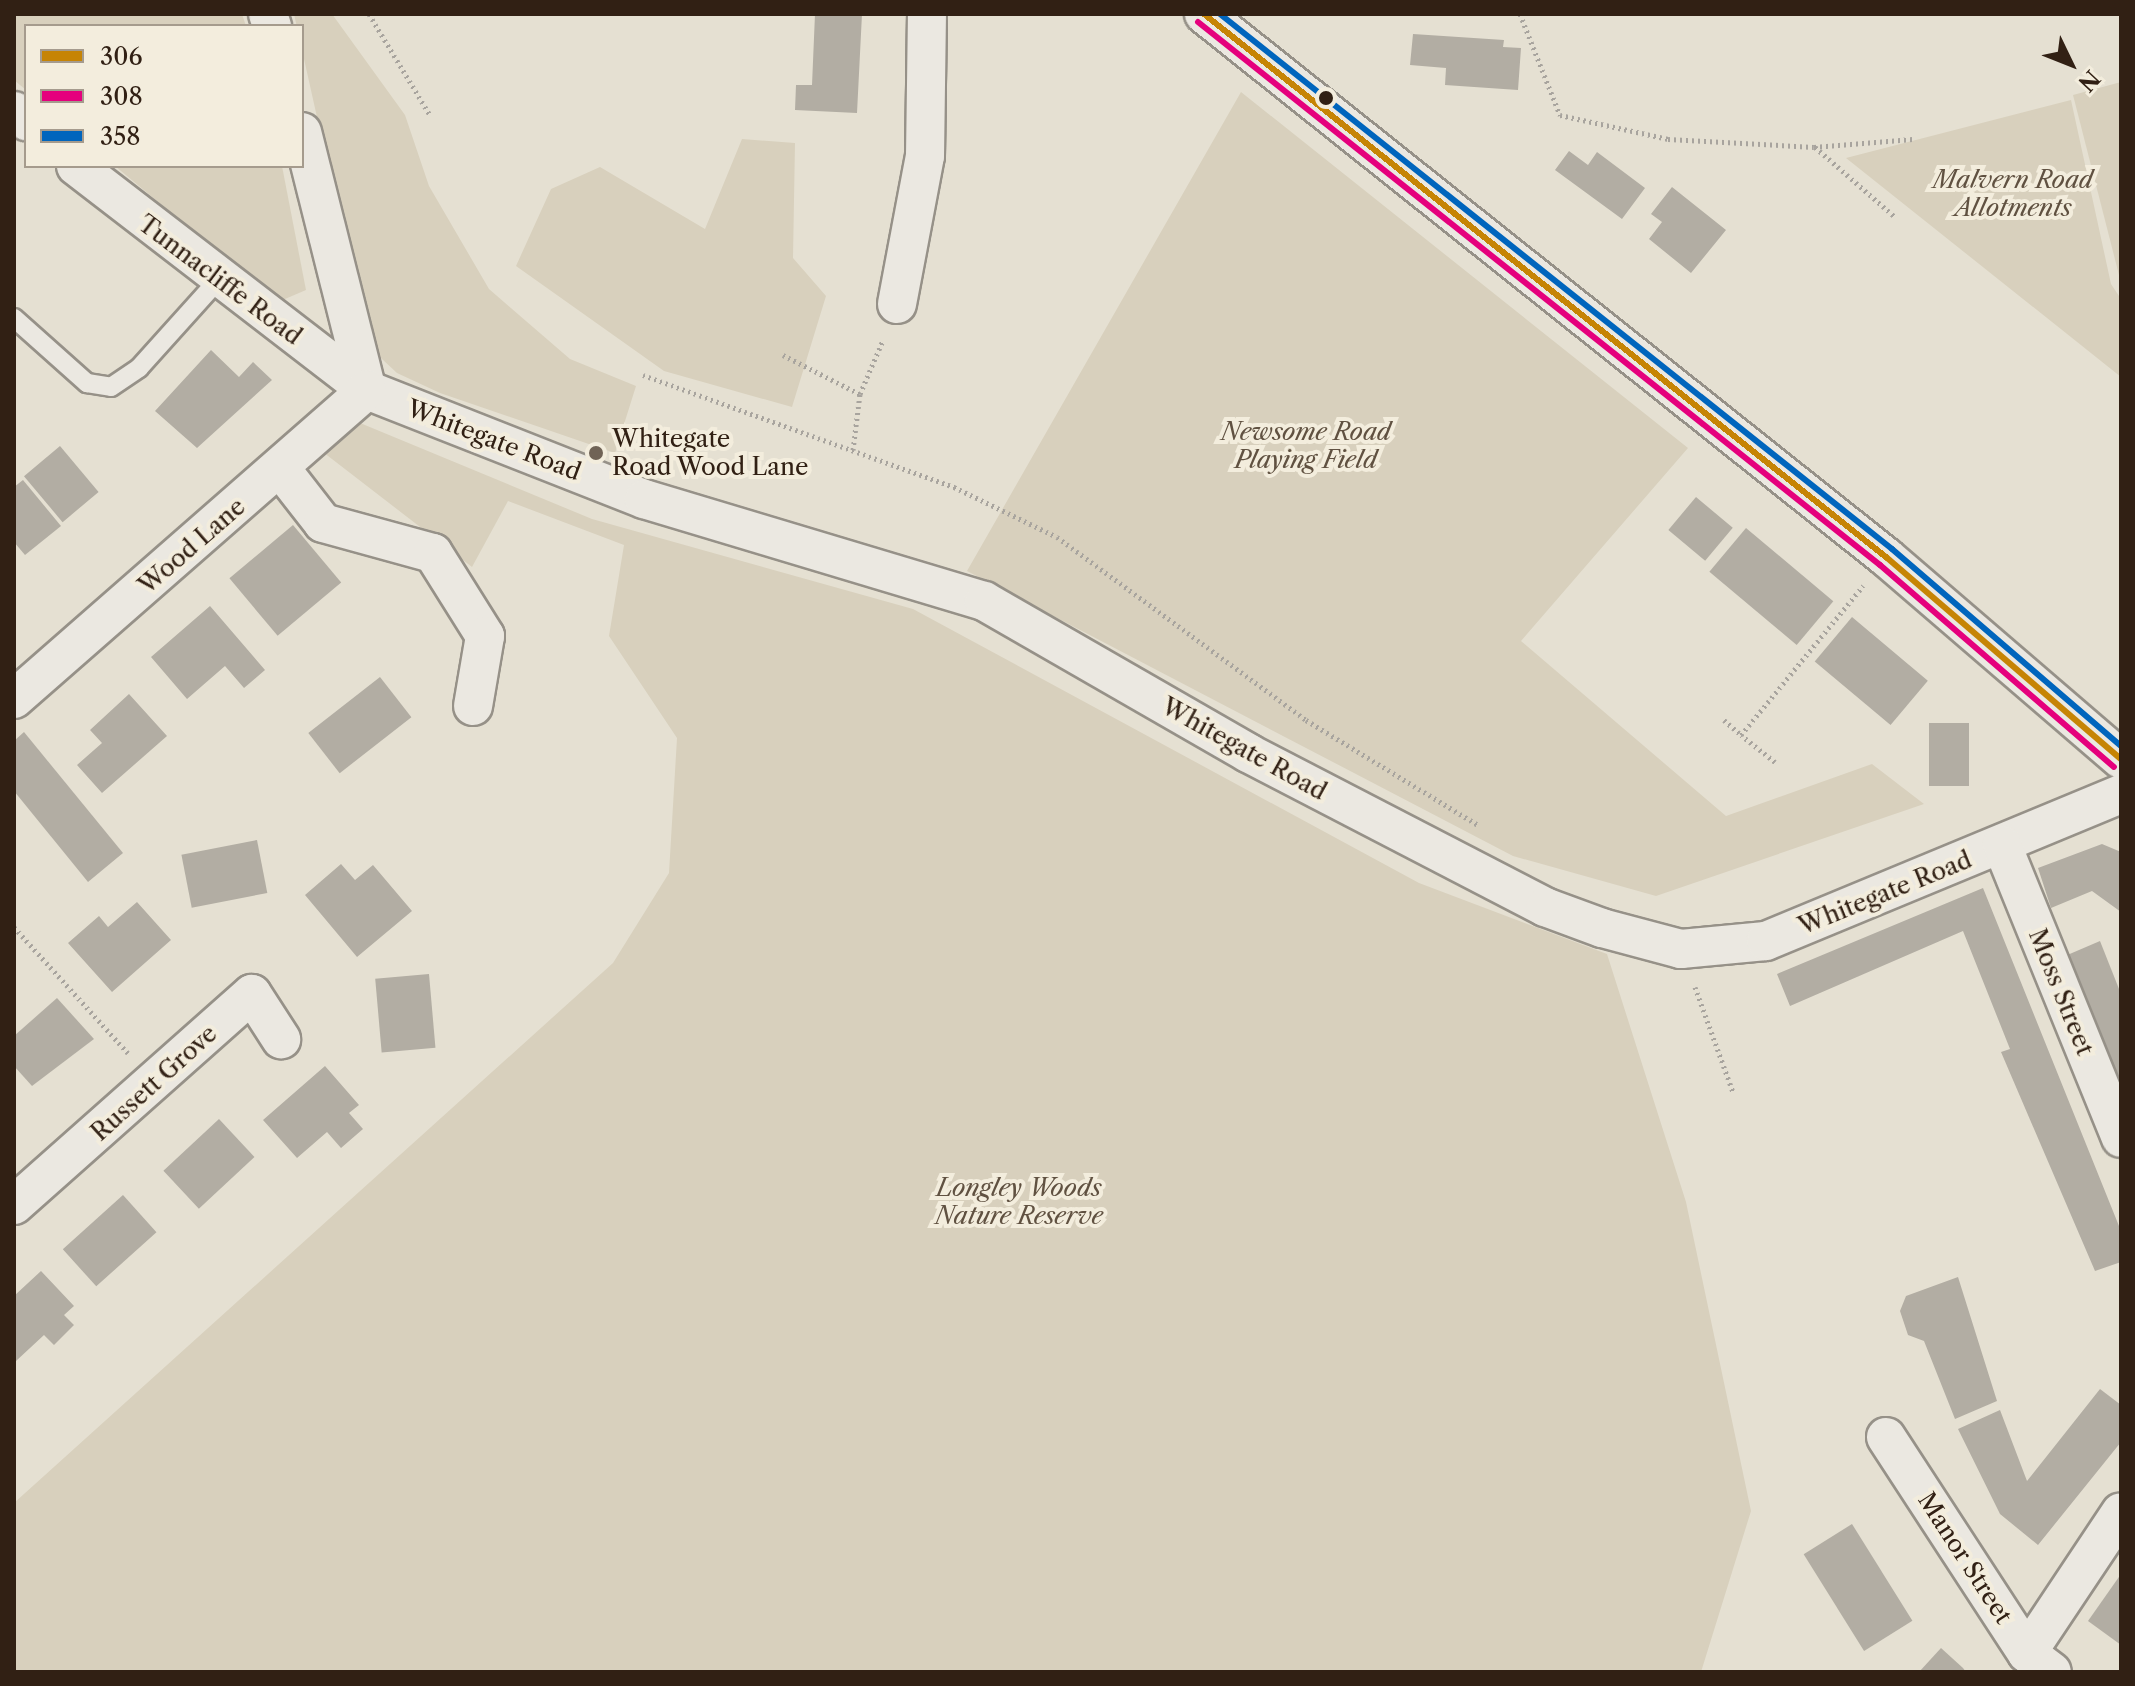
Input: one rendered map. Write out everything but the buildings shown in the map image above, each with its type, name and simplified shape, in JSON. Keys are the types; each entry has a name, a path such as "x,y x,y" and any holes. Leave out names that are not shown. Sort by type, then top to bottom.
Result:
{"street":[{"path":"897,304 925,156 927,14"},
{"path":"1204,14 1886,557 2121,759"},
{"path":"304,140 367,390"},
{"name":"Tunnacliffe Road","path":"79,168 367,390"},
{"name":"Wood Lane","path":"14,699 281,469 367,390"},
{"name":"Whitegate Road","path":"367,390 644,499 984,601 1248,753 1545,907 1681,949 1766,941 2121,794"},
{"path":"281,469 323,523 433,553 485,636 473,706"},
{"name":"Moss Street","path":"2002,845 2121,1138"},
{"name":"Russett Grove","path":"14,1205 156,1083 252,994 281,1039"},
{"name":"Manor Street","path":"1886,1437 2040,1663"},
{"path":"2040,1663 2121,1512"}],"lane":[{"path":"14,318 87,383 111,387 139,368 219,279"}],"path":[{"path":"369,14 430,115"},
{"path":"1520,14 1560,115 1668,139 1814,147 1913,139"},
{"path":"1814,147 1894,216"},
{"path":"853,450 860,394 897,304"},
{"path":"783,355 860,394"},
{"path":"643,375 954,487 1057,537 1306,720 1469,817"},
{"path":"1741,735 1886,557"},
{"path":"1724,720 1775,762"},
{"path":"14,927 156,1083"},
{"path":"1681,949 1733,1092"}],"green space":[{"path":"14,14 242,14 245,24 24,24 24,88 14,80"},
{"path":"294,14 332,14 405,115 429,186 489,289 570,359 636,386 615,453 440,393 397,373 368,346 304,59 304,24 296,24"},
{"path":"2121,82 2121,279 2120,279 2073,95"},
{"name":"Newsome Road Playing Field","path":"1241,92 1688,448 1521,641 1726,816 1872,764 1924,804 1656,896 1513,856 967,571"},
{"name":"Malvern Road Allotments","path":"2071,100 2111,284 2121,299 2121,377 1846,158"},
{"path":"742,139 795,143 793,258 826,296 792,407 664,371 516,266 551,189 600,167 705,229"},
{"path":"117,168 282,168 306,290 278,302"},
{"name":"Longley Woods Nature Reserve","path":"348,418 592,519 913,609 1419,883 1607,954 1686,1202 1751,1511 1701,1672 14,1672 14,1503 613,963 669,873 677,738 609,636 624,545 508,501 472,567 319,449"}],"transit line":[{"name":"306","path":"1204,14 1886,557 2121,759"},
{"name":"358","path":"1220,14 1892,549 2121,746"},
{"name":"308","path":"1198,22 1880,565 2114,767"}],"place":[{"name":"Whitegate Road Wood Lane","path":"596,453"}]}
